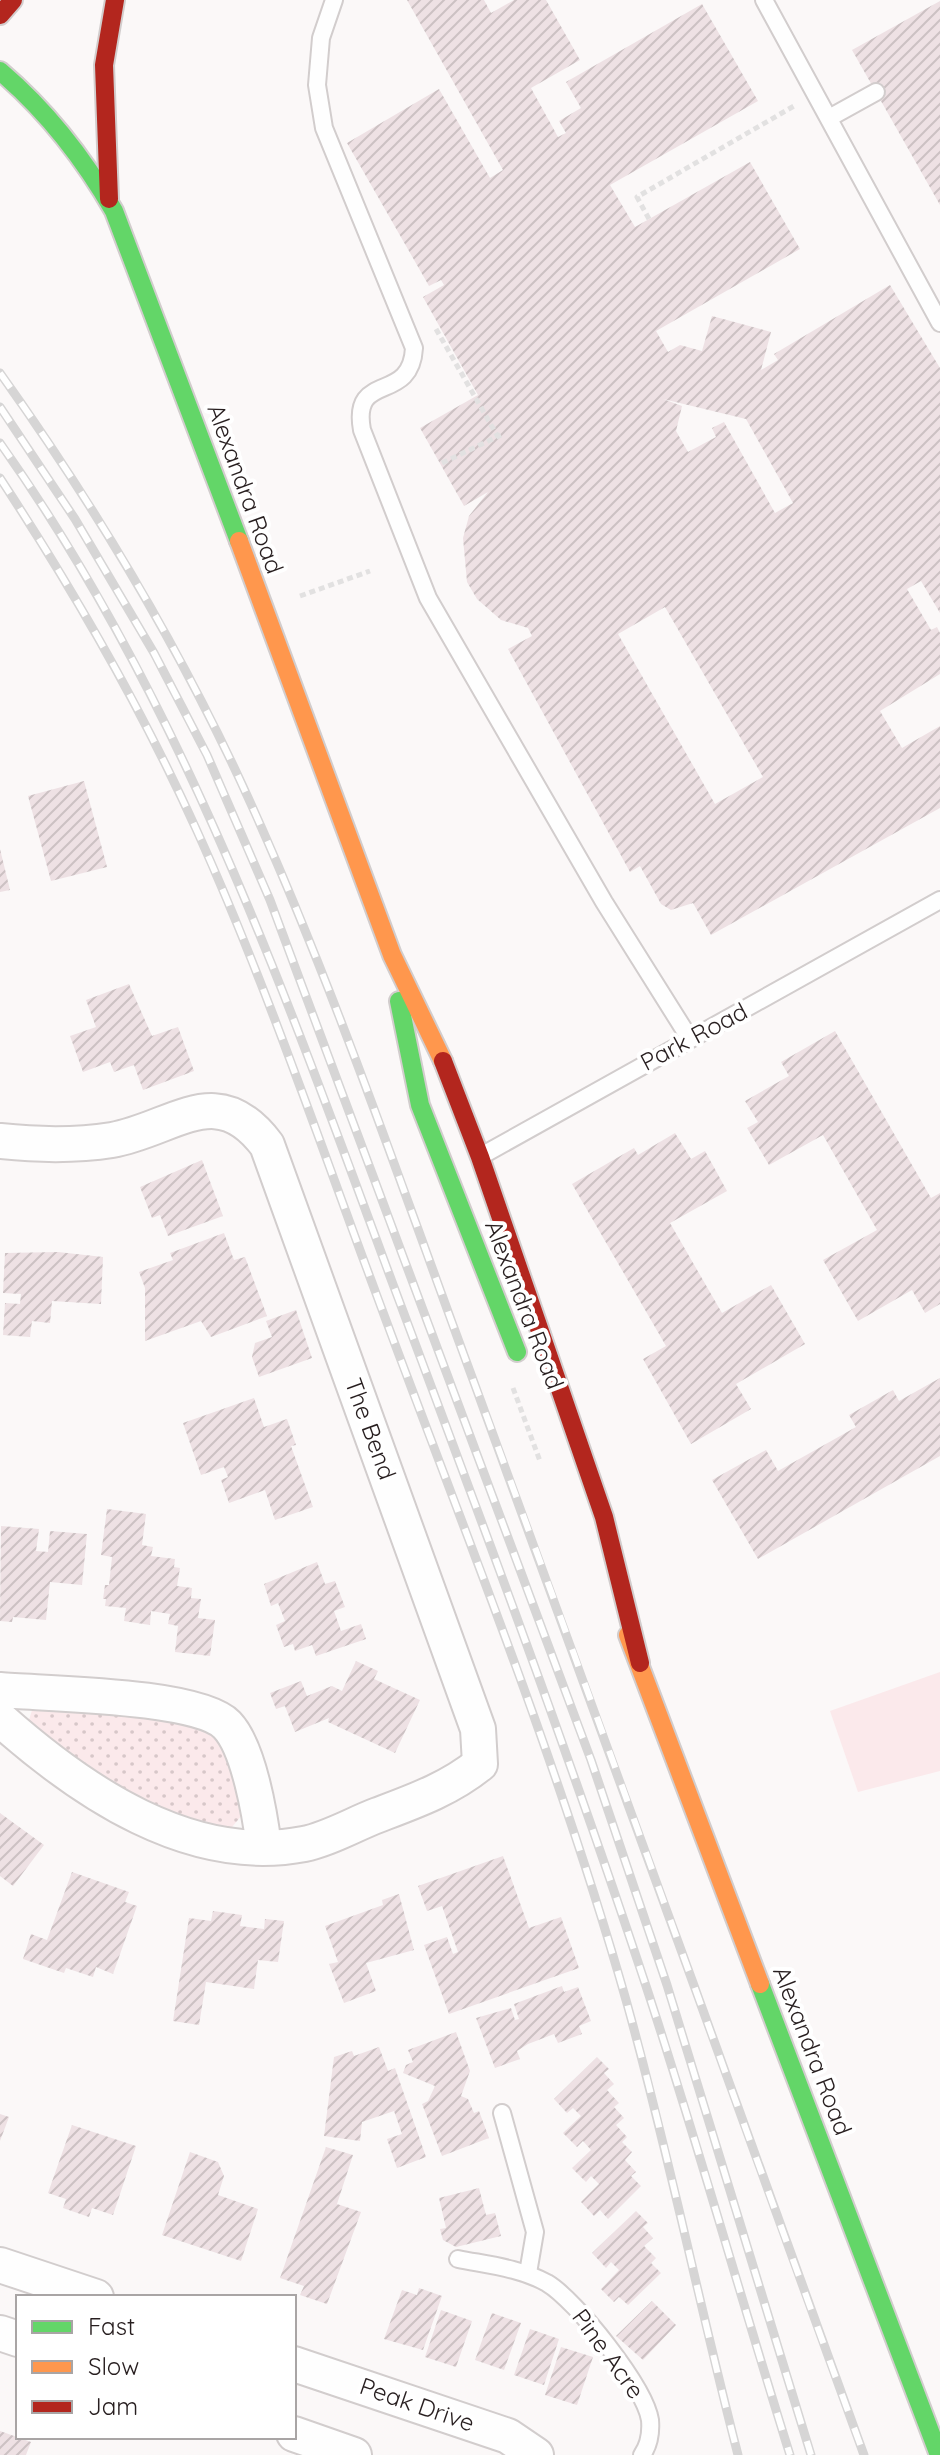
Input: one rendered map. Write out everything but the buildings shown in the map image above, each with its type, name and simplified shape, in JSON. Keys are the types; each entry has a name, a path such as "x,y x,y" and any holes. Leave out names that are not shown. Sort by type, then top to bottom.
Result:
{"street":[{"path":"0,15 13,0"},
{"path":"109,201 104,65 115,0"},
{"name":"Alexandra Road","path":"0,71 46,114 109,201 132,252 392,955 441,1057 464,1166 522,1365"},
{"name":"Alexandra Road","path":"392,955 410,1068 420,1105 464,1166 604,1517 640,1663"},
{"name":"The Bend","path":"0,1141 52,1144 116,1139 195,1111 225,1111 252,1124 267,1145 478,1729 480,1764 453,1785 305,1844 264,1847 220,1843 186,1835 127,1811 81,1784 0,1719"},
{"name":"Alexandra Road","path":"596,1562 640,1663 939,2455"},
{"path":"0,1690 172,1704 214,1714 237,1739 260,1816 264,1847"},
{"path":"0,2265 90,2295"},
{"name":"Peak Drive","path":"296,2365 508,2436 536,2455"},
{"path":"296,2435 354,2455"}],"lane":[{"path":"334,0 321,38 317,85 324,128 414,348 413,364 401,379 366,396 358,410 362,430 428,598 604,902 690,1039"},
{"path":"764,0 940,323"},
{"path":"829,118 876,92"},
{"name":"Park Road","path":"464,1166 940,900"},
{"path":"502,2113 535,2232 528,2273"},
{"name":"Pine Acre","path":"458,2259 528,2273 550,2285 581,2311 644,2399 650,2432 642,2455"}],"path":[{"path":"649,219 637,197 816,94"},
{"path":"431,319 500,436 442,463"},
{"path":"300,596 370,571"}],"shaded area":[{"path":"940,1672 940,1771 858,1792 830,1711"},
{"path":"33,1707 196,1718 221,1730 243,1814 232,1827 221,1830 130,1800 28,1723"}],"railway":[{"path":"0,373 104,529 167,636 224,747 282,874 393,1160 864,2455"},
{"path":"0,407 75,519 154,653 207,755 270,900 591,1760 667,1985 811,2455"},
{"path":"0,443 64,540 122,640 175,743 268,954 522,1631 616,1897 683,2103 790,2455"},
{"path":"0,478 54,563 130,695 222,887 507,1641 570,1820 626,2000 738,2455"}],"traffic: fast":[{"path":"0,71 63,136 114,211 239,541"},
{"path":"399,1001 420,1105 517,1352"},
{"path":"760,1984 939,2455"}],"traffic: slow":[{"path":"239,541 392,955 443,1061"},
{"path":"628,1635 760,1984"}],"traffic: jam":[{"path":"0,15 13,0"},
{"path":"109,199 104,65 115,0"},
{"path":"443,1061 480,1157 604,1517 640,1663"}]}
